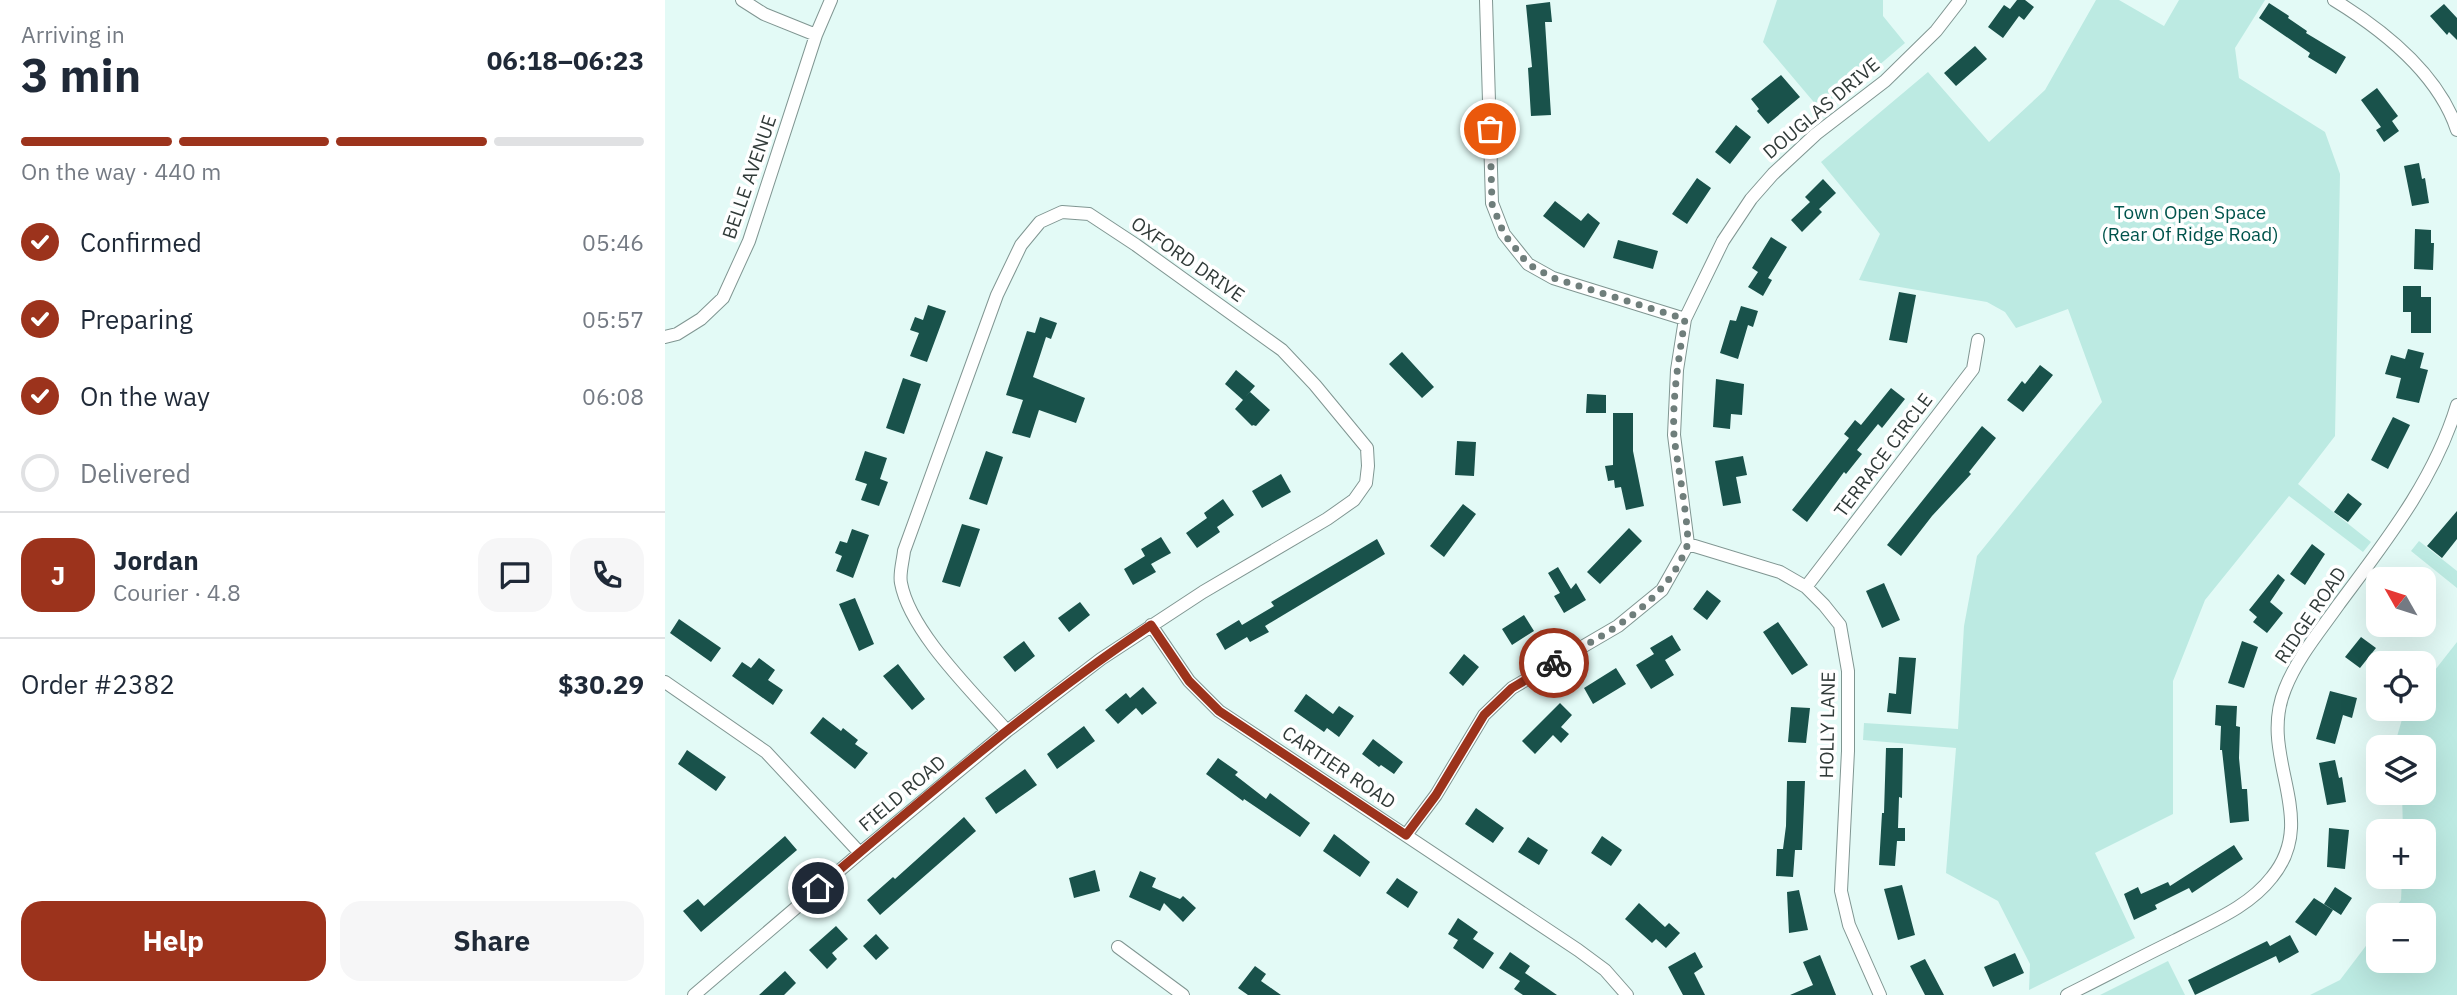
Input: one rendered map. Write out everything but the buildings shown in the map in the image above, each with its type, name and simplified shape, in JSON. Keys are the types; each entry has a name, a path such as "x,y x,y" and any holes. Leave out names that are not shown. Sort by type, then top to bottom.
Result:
{"street":[{"path":"742,0 764,14 817,35"},
{"name":"BELLE AVENUE","path":"665,337 677,334 701,319 723,298 749,241 831,0"},
{"path":"1486,0 1492,204 1504,234 1528,264 1553,278 1685,319"},
{"name":"DOUGLAS DRIVE","path":"1688,544 1674,435 1677,370 1685,319 1723,241 1751,199 1773,174 1816,134 1885,81 1935,31 1960,0"},
{"path":"2334,0 2397,44 2431,84 2453,117 2457,130"},
{"name":"OXFORD DRIVE","path":"1062,212 1089,214 1136,244 1282,350 1367,448 1366,483 1355,500 1151,625 1101,659 1007,731 924,634 908,608 900,581 904,551 997,295 1021,245 1040,222 1062,212"},
{"name":"TERRACE CIRCLE","path":"1806,587 1973,369 1978,340"},
{"name":"RIDGE ROAD","path":"2067,995 2246,904 2274,876 2291,842 2293,815 2280,762 2276,724 2285,690 2309,645 2402,518 2433,467 2457,405"},
{"path":"1406,835 1436,795 1484,715 1512,688 1618,626 1662,590 1688,544"},
{"name":"HOLLY LANE","path":"1688,544 1780,572 1806,587 1840,625 1848,671 1848,751 1841,891 1849,925 1880,995"},
{"name":"CARTIER ROAD","path":"1151,625 1189,681 1219,711 1578,950 1605,970 1627,995"},
{"path":"665,682 766,752 860,853"},
{"name":"FIELD ROAD","path":"694,995 1007,731"},
{"path":"1118,947 1184,995"}],"green space":[{"path":"1777,0 1883,0 1883,16 1905,43 1823,113 1763,42"},
{"name":"Town Open Space (Rear Of Ridge Road)","path":"2096,0 2119,0 2164,26 2179,0 2265,0 2235,48 2239,78 2325,132 2340,174 2335,436 2298,484 2371,542 2363,552 2289,496 2205,600 2173,681 2173,814 2095,853 2135,938 2029,990 2030,964 1998,901 1946,873 1956,748 1863,740 1864,723 1958,729 1964,626 1977,556 2102,402 2068,309 2016,328 2005,312 1987,302 1859,280 1880,234 1821,162 1928,72 1989,142 2045,90"},
{"path":"2419,541 2457,571 2457,588 2436,571 2436,567 2431,567 2411,551"},
{"path":"2457,642 2457,995 2310,995 2340,980 2366,946 2366,973 2436,973 2436,903 2399,903 2401,889 2436,889 2436,819 2403,819 2402,805 2436,805 2436,735 2397,735 2402,721 2436,721 2436,669"},
{"path":"2168,961 2185,995 2100,995"}],"way so far":[{"path":"1490,129 1492,204 1504,234 1528,264 1553,278 1685,319 1677,370 1674,435 1688,544 1662,590 1618,626 1554,663"}],"route":[{"path":"818,888 1007,731 1101,659 1151,625 1189,681 1219,711 1406,835 1436,795 1484,715 1512,688 1554,663"}]}
